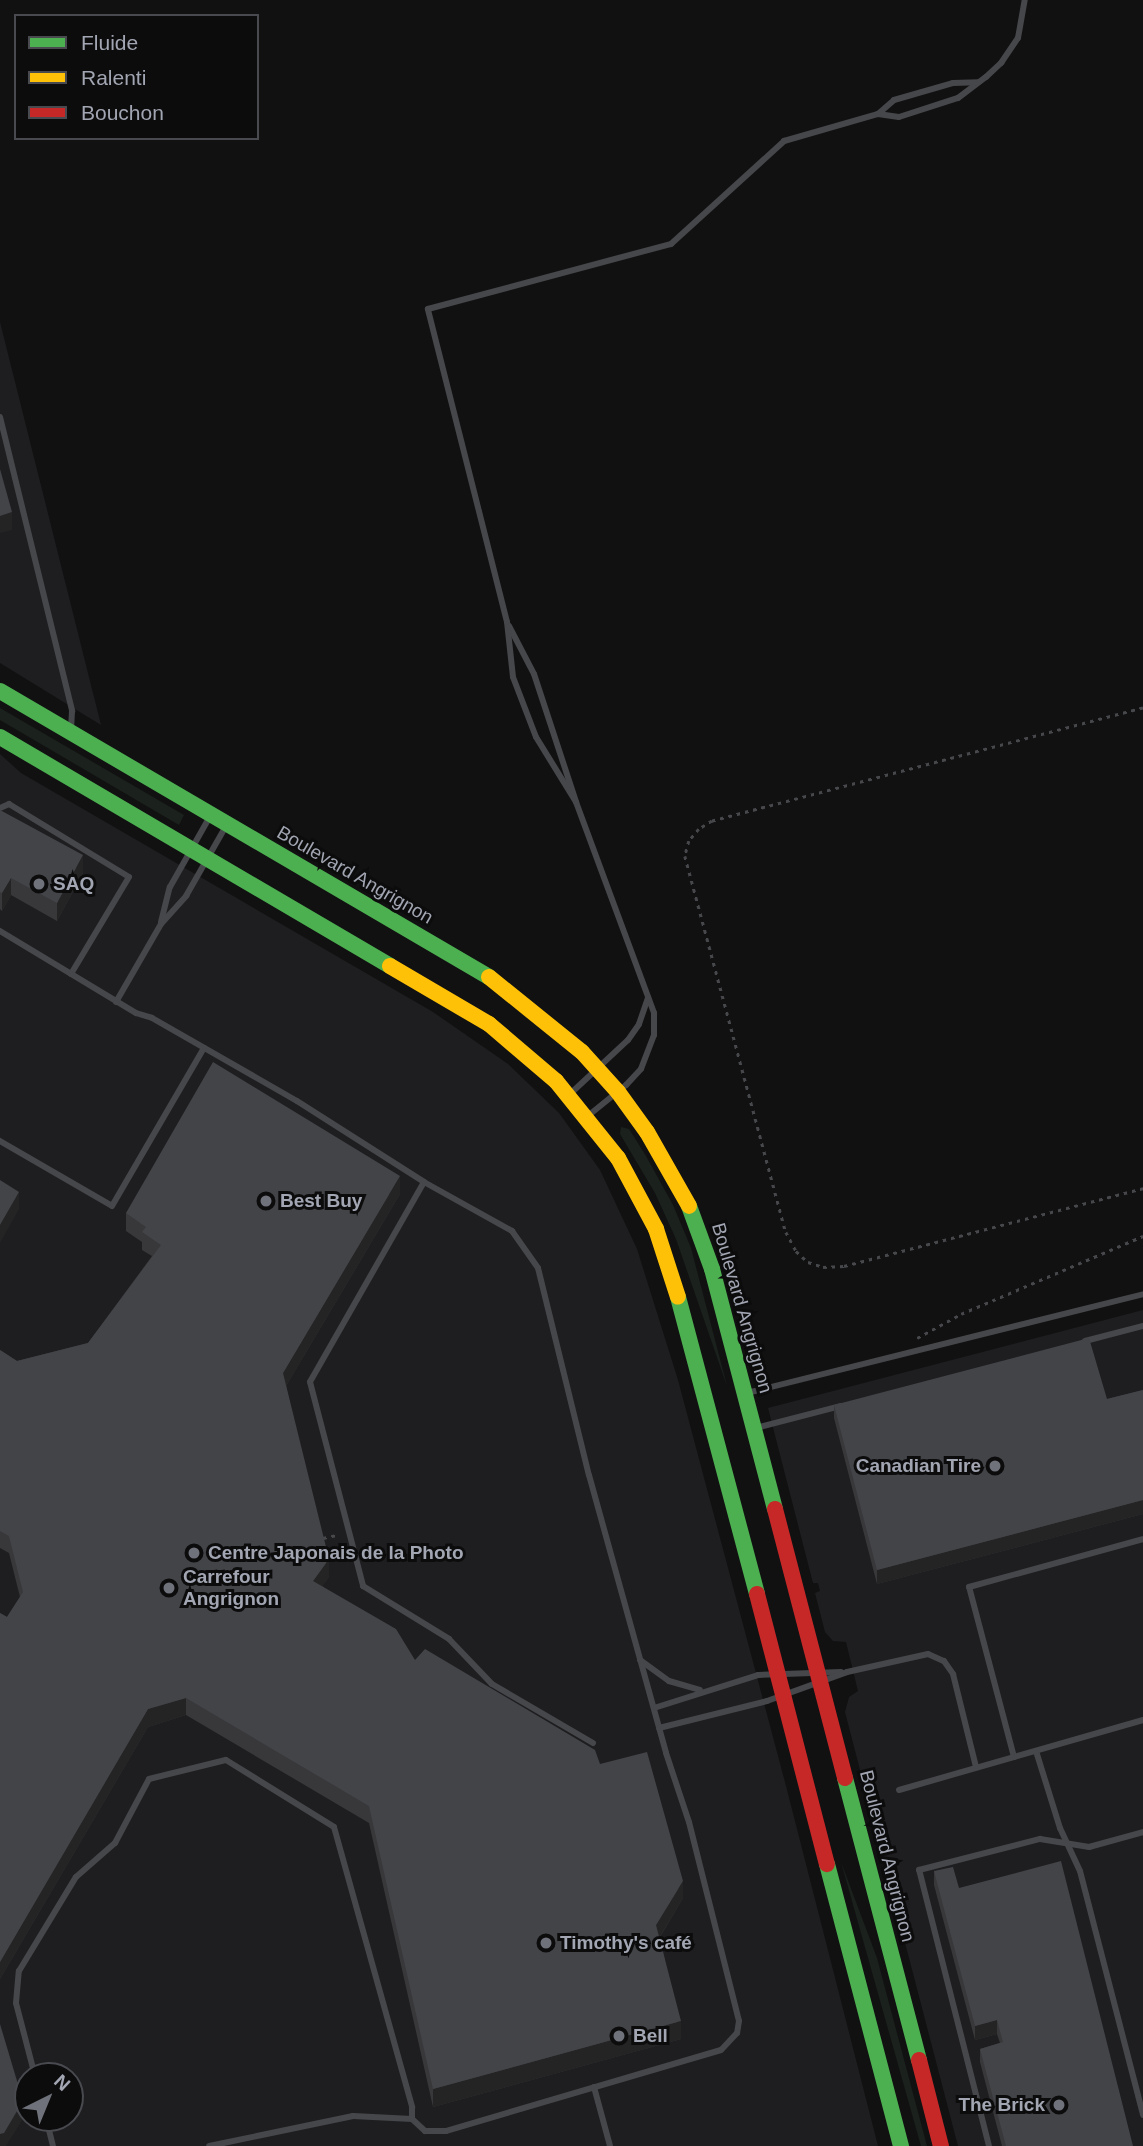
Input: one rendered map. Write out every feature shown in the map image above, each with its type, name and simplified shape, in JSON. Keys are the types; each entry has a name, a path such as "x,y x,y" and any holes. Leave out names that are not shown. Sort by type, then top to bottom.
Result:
{"main road":[{"name":"Boulevard Angrignon","path":"0,691 500,984 550,1022 598,1068 618,1092 669,1167 694,1218 712,1269 941,2146"},
{"path":"0,737 489,1024 526,1052 569,1095 587,1116 633,1183 672,1269 901,2146"}],"lane":[{"path":"576,802 536,737 513,677 508,622 428,309 671,244 784,141 878,114 899,117 958,98 1001,63 1014,45 1022,25 1025,0"},
{"path":"878,114 894,100 953,83 978,82"},
{"path":"0,417 72,711 69,732"},
{"path":"508,622 534,674 576,802 648,997 655,1024 654,1035 641,1069 618,1092 587,1116"},
{"path":"0,808 9,804 129,877 71,974"},
{"path":"160,924 170,887 211,815"},
{"path":"116,1002 160,924 186,896 228,825"},
{"path":"0,931 116,1002 297,1101 424,1182 512,1231 538,1268 640,1660 689,1822 740,2021 732,2042 721,2050 446,2131 425,2131 412,2119 353,2116 249,2137 230,2145 209,2146"},
{"path":"569,1095 635,1031 648,997"},
{"path":"0,1141 112,1206 204,1048"},
{"path":"424,1182 310,1382 363,1586 439,1632 492,1684 593,1743"},
{"path":"746,1393 1143,1294"},
{"path":"1078,1343 1143,1326"},
{"path":"755,1429 844,1405"},
{"path":"1014,1757 969,1587 1143,1539"},
{"path":"654,1708 702,1690 758,1675 818,1677 917,1654 928,1654 944,1661 953,1674 976,1767"},
{"path":"640,1660 669,1681 702,1690"},
{"path":"659,1728 783,1695 818,1677"},
{"path":"899,1790 1143,1720"},
{"path":"1036,1751 1060,1828 1080,1871 1143,2115"},
{"path":"31,2062 16,2003 19,1971 76,1877 115,1843 149,1779 226,1760 334,1827 411,2107 412,2119"},
{"path":"989,2146 919,1870 1040,1839 1089,1847 1143,1832"},
{"path":"1133,2079 1143,2077"},
{"path":"594,2087 610,2146"},
{"path":"249,2137 251,2146"}],"path":[{"path":"1143,708 712,821 699,829 690,841 685,856 786,1232 796,1251 808,1262 823,1267 844,1266 1143,1188"},
{"path":"915,1339 961,1314 1143,1236"},
{"path":"319,1539 337,1535"}],"shaded area":[{"path":"0,322 101,725 0,663"},
{"path":"0,708 184,815 179,825 0,720"},
{"name":"Carrefour Angrignon","path":"0,754 21,773 433,1012 508,1064 559,1113 600,1170 637,1249 678,1380 878,2146 0,2146"},
{"path":"621,1127 629,1129 646,1156 673,1205 691,1248 727,1386 676,1239 655,1193 620,1134"},
{"path":"1143,1310 1143,2146 958,2146 845,1712 849,1697 858,1691 846,1642 833,1641 825,1632 815,1593 820,1591 818,1583 813,1583 768,1408"},
{"path":"841,1862 877,1958 927,2146 921,2146"}],"building":[{"path":"0,469 12,512 0,516"},
{"name":"SAQ","path":"0,810 83,855 57,903 11,878 2,893 0,892"},
{"name":"Carrefour Angrignon","path":"213,1062 400,1176 283,1373 329,1559 313,1581 396,1629 415,1660 425,1649 595,1750 600,1764 647,1752 683,1881 656,1925 681,2021 433,2089 369,1806 186,1698 148,1709 0,1962 0,1613 7,1617 23,1592 9,1536 0,1531 0,1350 17,1361 88,1343 161,1245 142,1232 146,1227 126,1213"},
{"path":"0,1180 19,1192 0,1225"},
{"name":"Canadian Tire","path":"1089,1338 1107,1399 1143,1390 1143,1500 877,1570 834,1405"},
{"path":"1061,1861 1133,2146 1006,2146 980,2049 1003,2042 997,2020 975,2026 934,1871 953,1867 959,1888"},
{"path":"0,2024 14,2071 14,2116 4,2133 0,2134"}],"traffic: fast":[{"path":"0,691 489,977"},
{"path":"0,737 390,966"},
{"path":"689,1206 712,1269 775,1509"},
{"path":"678,1297 757,1594"},
{"path":"845,1778 919,2060"},
{"path":"827,1864 901,2146"}],"traffic: slow":[{"path":"390,966 489,1024 556,1081 618,1158 656,1229 678,1297"},
{"path":"489,977 582,1052 618,1092 647,1132 689,1206"}],"traffic: jam":[{"path":"775,1509 845,1778"},
{"path":"757,1594 827,1864"},
{"path":"919,2060 941,2146"}],"place":[{"name":"SAQ","path":"39,884"},
{"name":"Best Buy","path":"266,1201"},
{"name":"Canadian Tire","path":"995,1466"},
{"name":"Centre Japonais de la Photo","path":"194,1553"},
{"name":"Carrefour Angrignon","path":"169,1588"},
{"name":"Timothy's café","path":"546,1943"},
{"name":"Bell","path":"619,2036"},
{"name":"The Brick","path":"1059,2105"}]}
